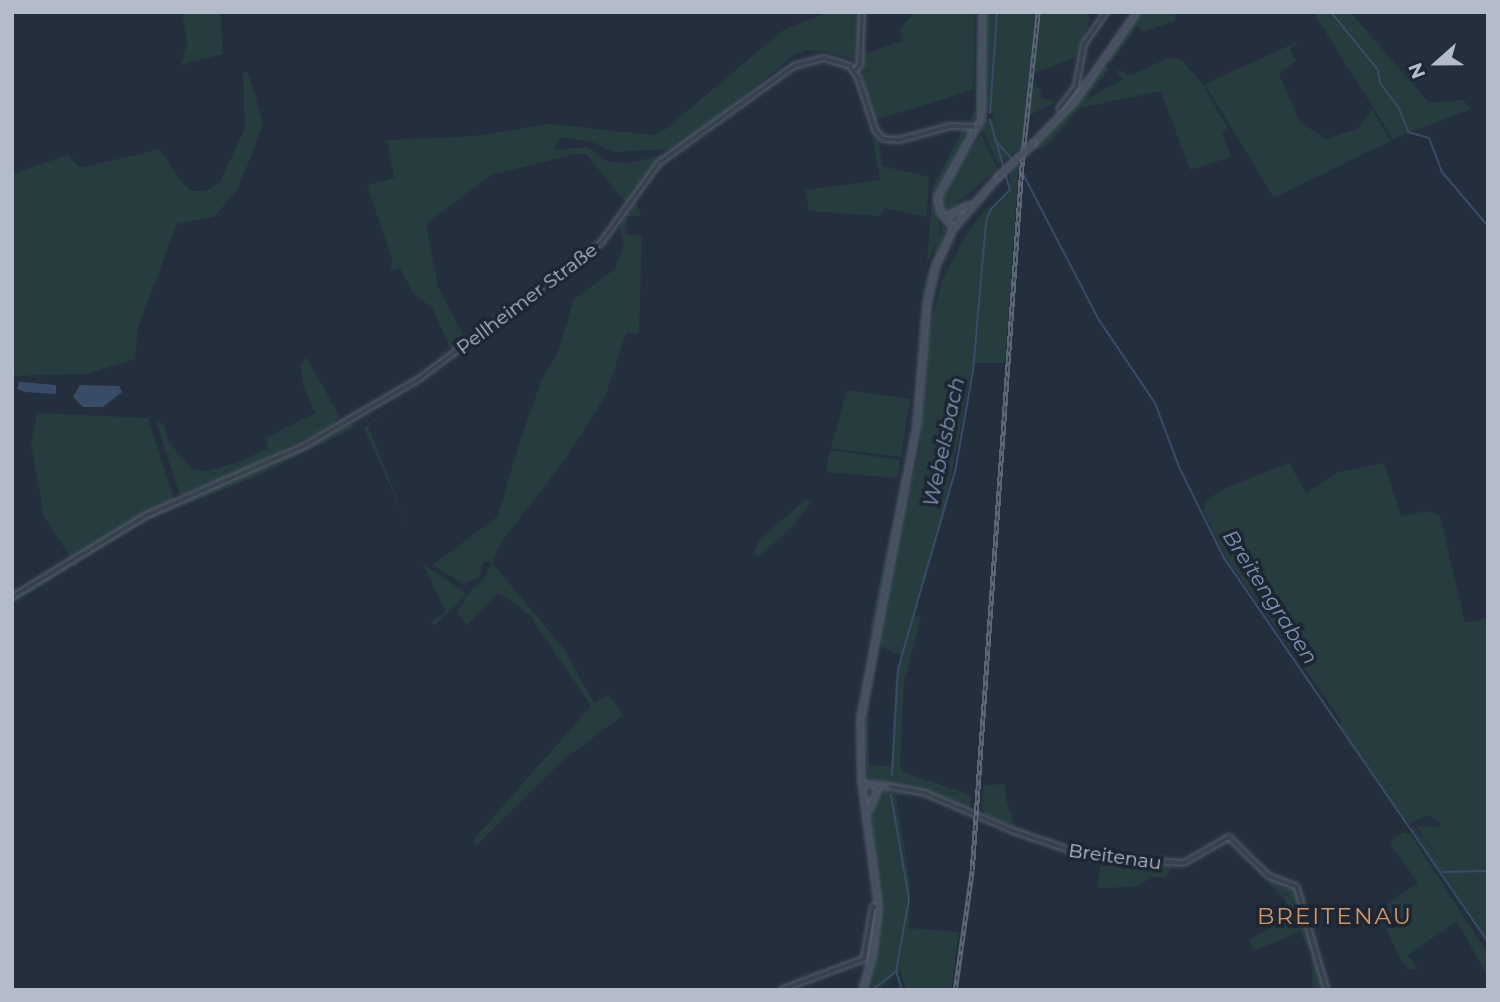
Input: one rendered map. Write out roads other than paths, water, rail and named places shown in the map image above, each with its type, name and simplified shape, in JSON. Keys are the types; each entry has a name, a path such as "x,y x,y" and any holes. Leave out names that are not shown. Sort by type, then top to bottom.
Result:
{"main road":[{"path":"953,228 938,205 939,191 979,127 982,12"},
{"path":"862,989 872,956 878,907 862,786 863,692 916,428 927,302 935,267 953,228 972,202 1061,116 1136,12"},
{"path":"944,218 972,202"},
{"path":"862,786 887,786"},
{"path":"862,786 887,786"},
{"path":"866,817 878,788"}],"street":[{"path":"862,12 860,64 855,71 876,131 884,139 899,140 951,126 979,127"},
{"path":"1059,109 1076,87 1084,44 1106,12"},
{"name":"Pellheimer Straße","path":"12,597 145,516 306,445 419,379 594,250 614,228 653,168 787,70 824,58 843,62 855,71"},
{"name":"Breitenau","path":"887,786 925,793 1014,831 1087,856 1170,865 1184,863 1229,837 1269,876 1297,887 1327,990"},
{"path":"781,990 864,959 873,907 878,907"}],"water":[{"path":"19,382 56,385 56,394 25,392 17,389"},
{"path":"80,385 119,386 122,392 103,407 83,407 73,397"}],"waterway":[{"name":"Webelsbach","path":"990,113 997,12"},
{"path":"1331,12 1378,70 1380,83 1399,108 1408,132 1429,138 1442,172 1488,226"},
{"name":"Webelsbach","path":"892,775 898,669 955,472 973,371 986,222 991,209 1010,190 990,120"},
{"name":"Breitengraben","path":"995,140 1012,159"},
{"name":"Breitengraben","path":"1023,174 1099,320 1155,403 1179,467 1224,558 1488,942"},
{"name":"Webelsbach","path":"891,795 909,899 896,971 902,990"},
{"path":"1443,872 1488,871"},
{"path":"872,990 896,971"}],"railway":[{"path":"955,990 972,870 1022,162 1038,12"}],"district":[{"name":"BREITENAU","path":"1335,916"}]}
